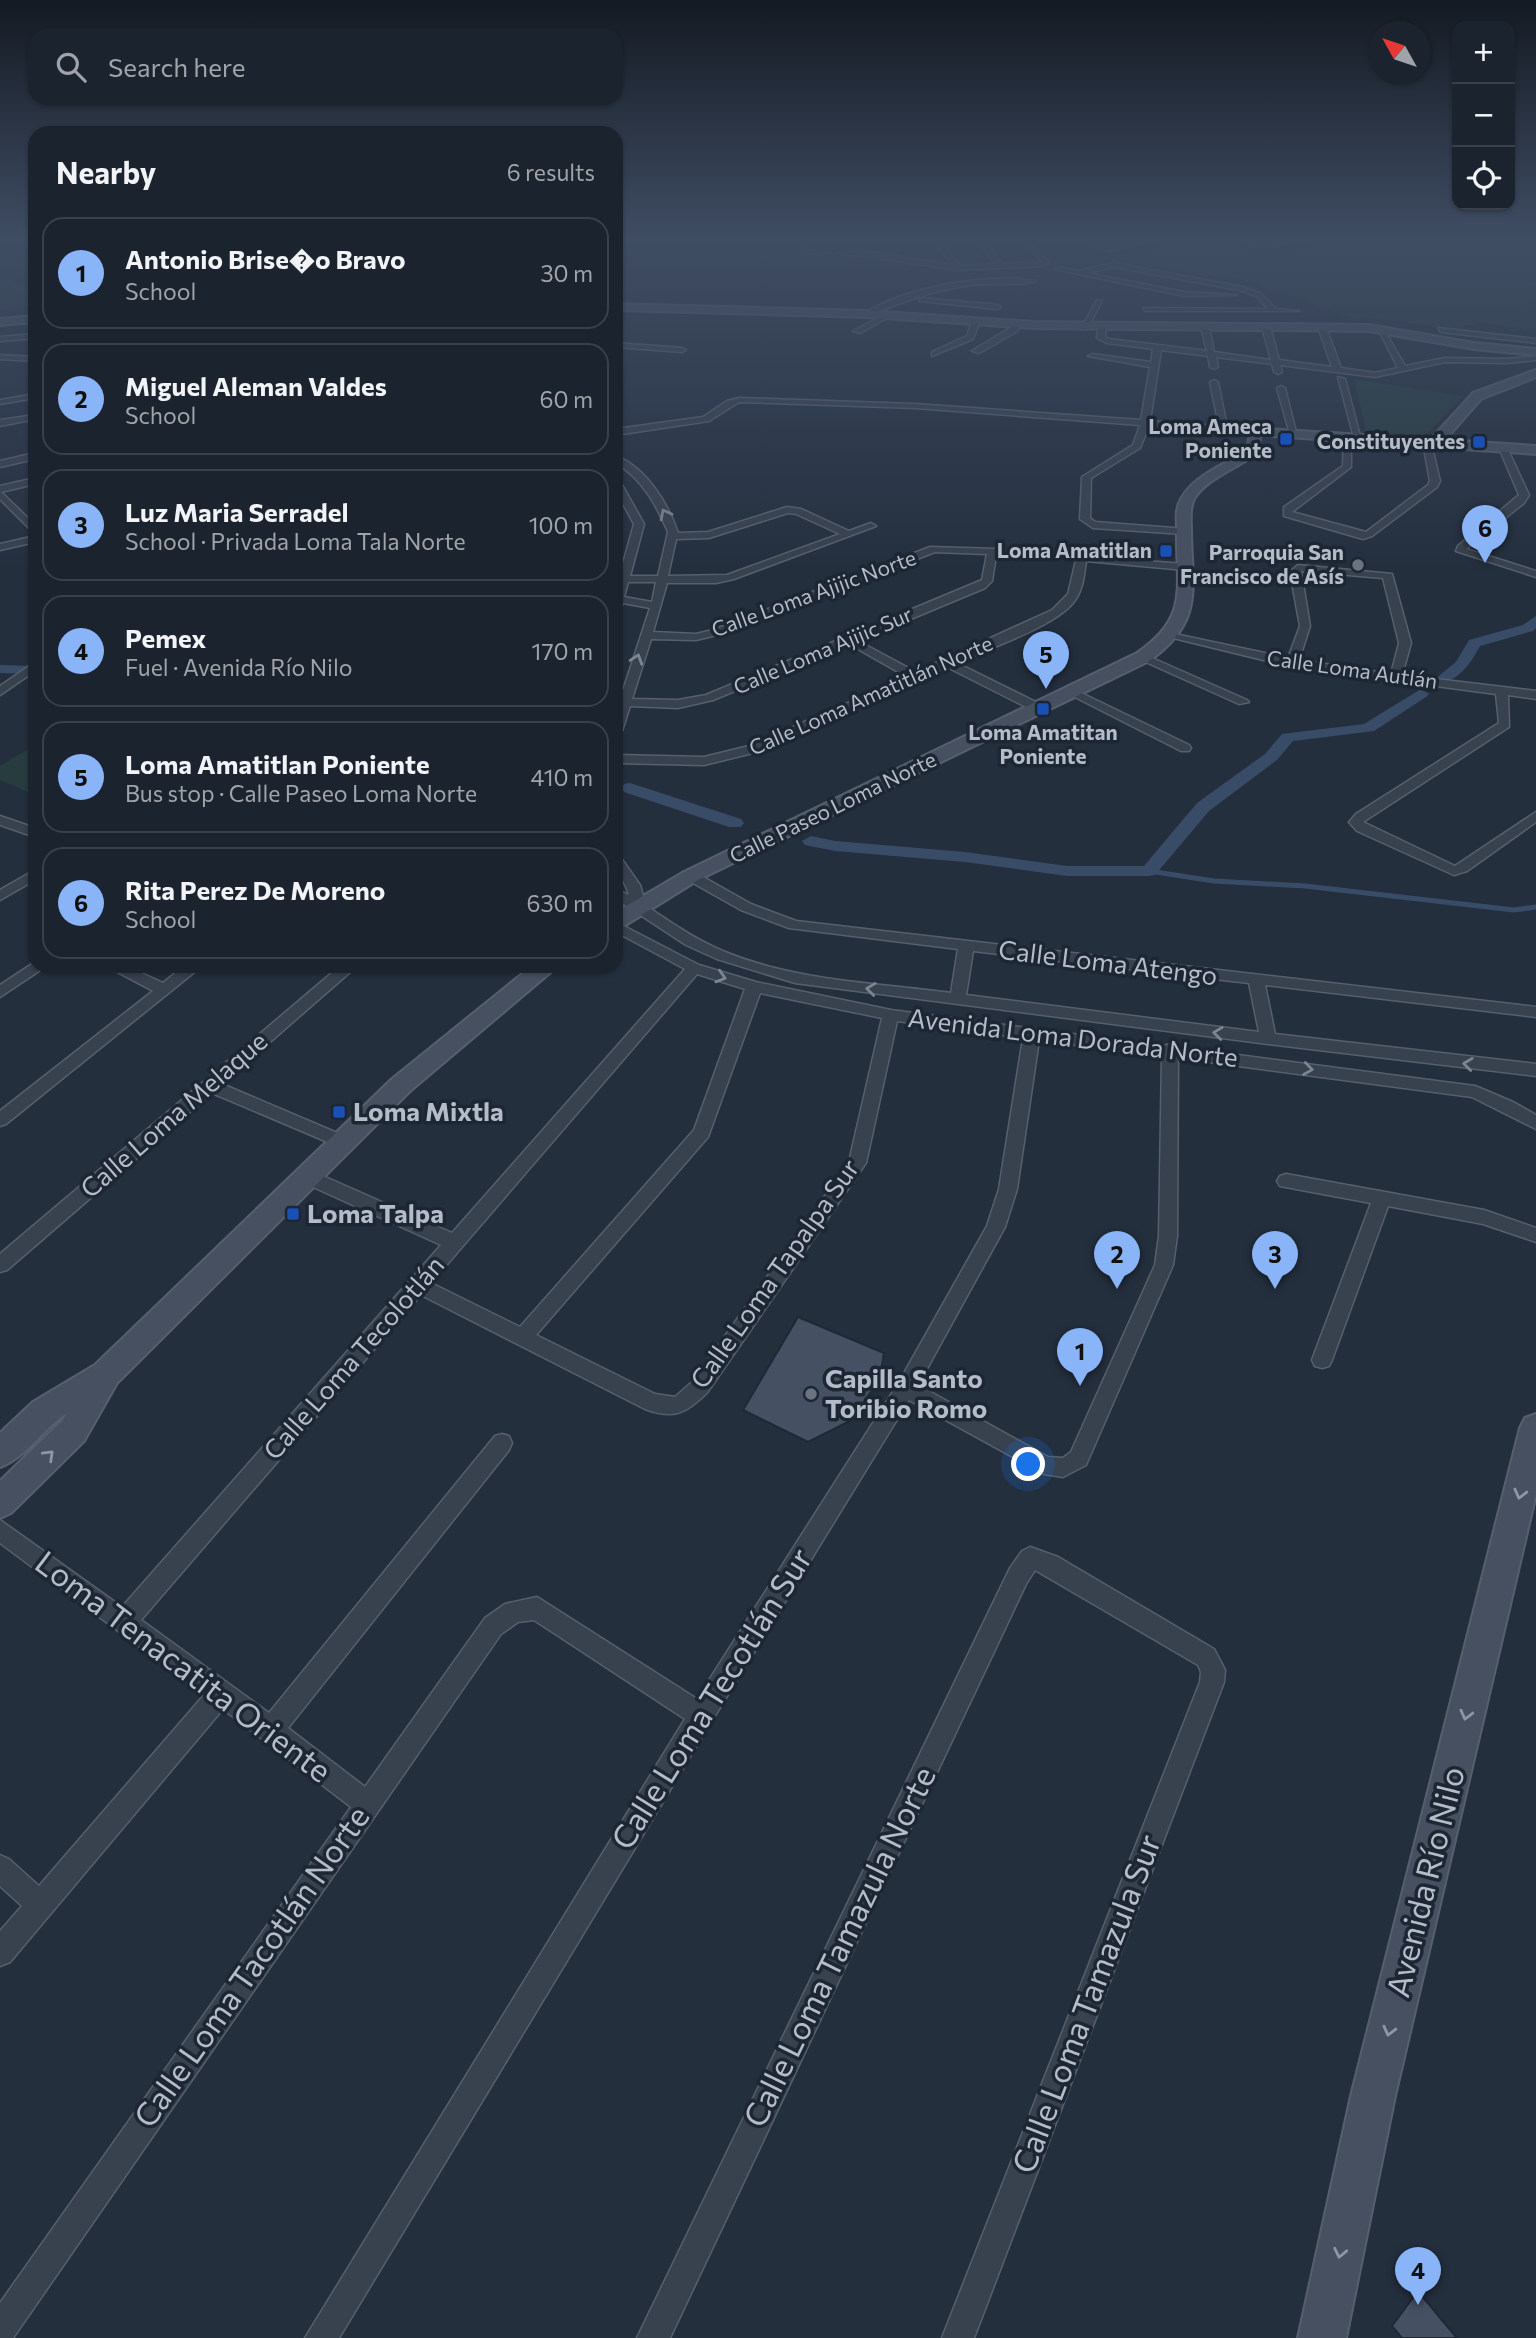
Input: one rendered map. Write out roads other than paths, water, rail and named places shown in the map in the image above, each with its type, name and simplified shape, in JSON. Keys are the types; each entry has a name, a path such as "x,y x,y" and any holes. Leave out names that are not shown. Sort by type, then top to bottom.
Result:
{"main road":[{"name":"Avenida Río Nilo","path":"1322,2338 1373,2096 1536,1427"}],"street":[{"path":"935,354 943,350"},
{"path":"1157,350 1146,424 1138,446 1087,477 1086,523 1184,531"},
{"path":"1166,350 1340,375 1375,375 1445,360 1507,361 1536,358"},
{"path":"1211,350 1224,430"},
{"path":"1272,350 1279,376"},
{"path":"1331,350 1340,375 1353,438 1349,461 1347,467 1287,509 1287,513 1363,536 1370,534 1432,487 1435,481 1431,443"},
{"path":"1393,350 1402,369"},
{"path":"1516,350 1536,352"},
{"path":"1092,356 1155,365"},
{"path":"0,357 28,359"},
{"path":"1431,443 1477,396 1536,373"},
{"path":"1281,388 1294,434"},
{"path":"0,402 28,397"},
{"path":"623,431 703,419 717,415 729,402 739,400 915,406 1224,430 1536,450"},
{"path":"0,423 28,418"},
{"name":"Calle Paseo Loma Norte","path":"623,918 691,876 1143,657 1170,636 1181,621 1184,610 1184,506 1189,493 1200,483 1245,458 1254,448 1254,431"},
{"path":"1503,448 1524,495 1521,501 1461,548 1461,551 1536,574"},
{"path":"0,464 28,458"},
{"path":"623,463 648,484 666,515 672,536 656,606 623,708"},
{"path":"28,483 0,492 28,523"},
{"path":"623,495 639,524 623,587"},
{"path":"672,536 709,535 787,510 798,511 849,534"},
{"path":"626,579 716,580 730,577 870,526"},
{"path":"0,547 28,541"},
{"name":"Calle Loma Ajijic Sur","path":"625,702 678,704 709,698 981,586 987,581 993,551 940,548"},
{"name":"Calle Loma Ajijic Norte","path":"645,635 696,637 718,632 940,548"},
{"name":"Calle Loma Amatitlán Norte","path":"623,759 704,761 753,749 1046,619 1063,609 1077,591 1081,558 1185,567"},
{"path":"1292,664 1305,626 1294,572 1297,568 1388,576 1405,643 1395,678"},
{"path":"623,603 656,606"},
{"name":"Calle Loma Autlán","path":"1170,636 1333,674 1395,678 1536,695"},
{"path":"849,640 916,677"},
{"path":"1143,657 1243,702"},
{"path":"948,663 1038,708"},
{"path":"0,693 28,670"},
{"path":"0,693 28,681"},
{"path":"1071,691 1185,748"},
{"path":"1502,691 1505,724 1356,822 1362,828 1454,871 1536,816"},
{"path":"0,820 28,830"},
{"path":"623,871 633,885 639,907"},
{"name":"Calle Loma Atengo","path":"691,876 746,907 794,925 1536,1013"},
{"path":"0,896 28,878"},
{"name":"Avenida Loma Dorada Norte","path":"623,897 691,942 753,967 836,985 1536,1070"},
{"name":"Avenida Loma Dorada Norte","path":"623,927 694,968 754,987 891,1014 1032,1034 1170,1049 1475,1092 1536,1123"},
{"path":"958,1000 966,946"},
{"name":"Calle Loma Tecolotlán","path":"124,1622 694,968"},
{"path":"0,992 28,972"},
{"path":"129,973 164,990"},
{"path":"0,1119 185,973"},
{"name":"Calle Loma Melaque","path":"0,1265 341,973"},
{"path":"0,1453 44,1411 106,1374 401,1085 538,973"},
{"path":"1256,980 1268,1039"},
{"path":"418,1285 523,1337 702,1133 754,987"},
{"name":"Calle Loma Tapalpa Sur","path":"523,1337 652,1403 679,1406 700,1387 857,1163 891,1014"},
{"name":"Calle Loma Tecotlán Sur","path":"321,2338 701,1715 906,1388 996,1227 1008,1189 1032,1034"},
{"path":"906,1388 1044,1465 1058,1469 1070,1467 1083,1451 1164,1265 1168,1236 1170,1049"},
{"path":"209,1085 343,1142"},
{"path":"308,1177 455,1242"},
{"path":"1286,1181 1484,1217 1536,1235"},
{"path":"1322,1360 1381,1198"},
{"path":"0,1503 73,1431 106,1374"},
{"path":"271,1730 502,1443"},
{"name":"Loma Tenacatita Oriente","path":"0,1531 366,1803"},
{"name":"Calle Loma Tamazula Sur","path":"958,2338 1207,1695 1213,1670 1206,1657 1051,1565 1030,1558"},
{"name":"Calle Loma Tamazula Norte","path":"653,2338 1018,1576 1030,1558"},
{"name":"Calle Loma Tacotlán Norte","path":"0,2330 366,1803 493,1626 513,1612 537,1608 701,1715"},
{"path":"0,1952 221,1693"},
{"path":"0,1868 40,1905"}],"waterway":[{"path":"1442,679 1462,665 1474,643 1528,628 1536,620"},
{"path":"0,669 28,670"},
{"path":"811,841 835,846 965,857 1067,871 1149,871 1203,807 1271,757 1288,737 1368,728 1421,694"},
{"path":"630,788 735,823"},
{"path":"1149,871 1214,881 1305,886 1514,910 1536,907"}],"place":[{"name":"Loma Ameca Poniente","path":"1286,439"},
{"name":"Constituyentes","path":"1479,442"},
{"name":"Loma Amatitlan","path":"1166,551"},
{"name":"Rita Perez De Moreno","path":"1485,563"},
{"name":"Parroquia San Francisco de Asís","path":"1358,565"},
{"name":"Loma Amatitlan Poniente","path":"1046,689"},
{"name":"Loma Amatitan Poniente","path":"1043,709"},
{"name":"Loma Mixtla","path":"339,1112"},
{"name":"Loma Talpa","path":"293,1214"},
{"name":"Miguel Aleman Valdes","path":"1117,1289"},
{"name":"Luz Maria Serradel","path":"1275,1289"},
{"name":"Antonio Brise�o Bravo","path":"1080,1386"},
{"name":"Capilla Santo Toribio Romo","path":"811,1394"},
{"name":"Pemex","path":"1418,2305"}]}
